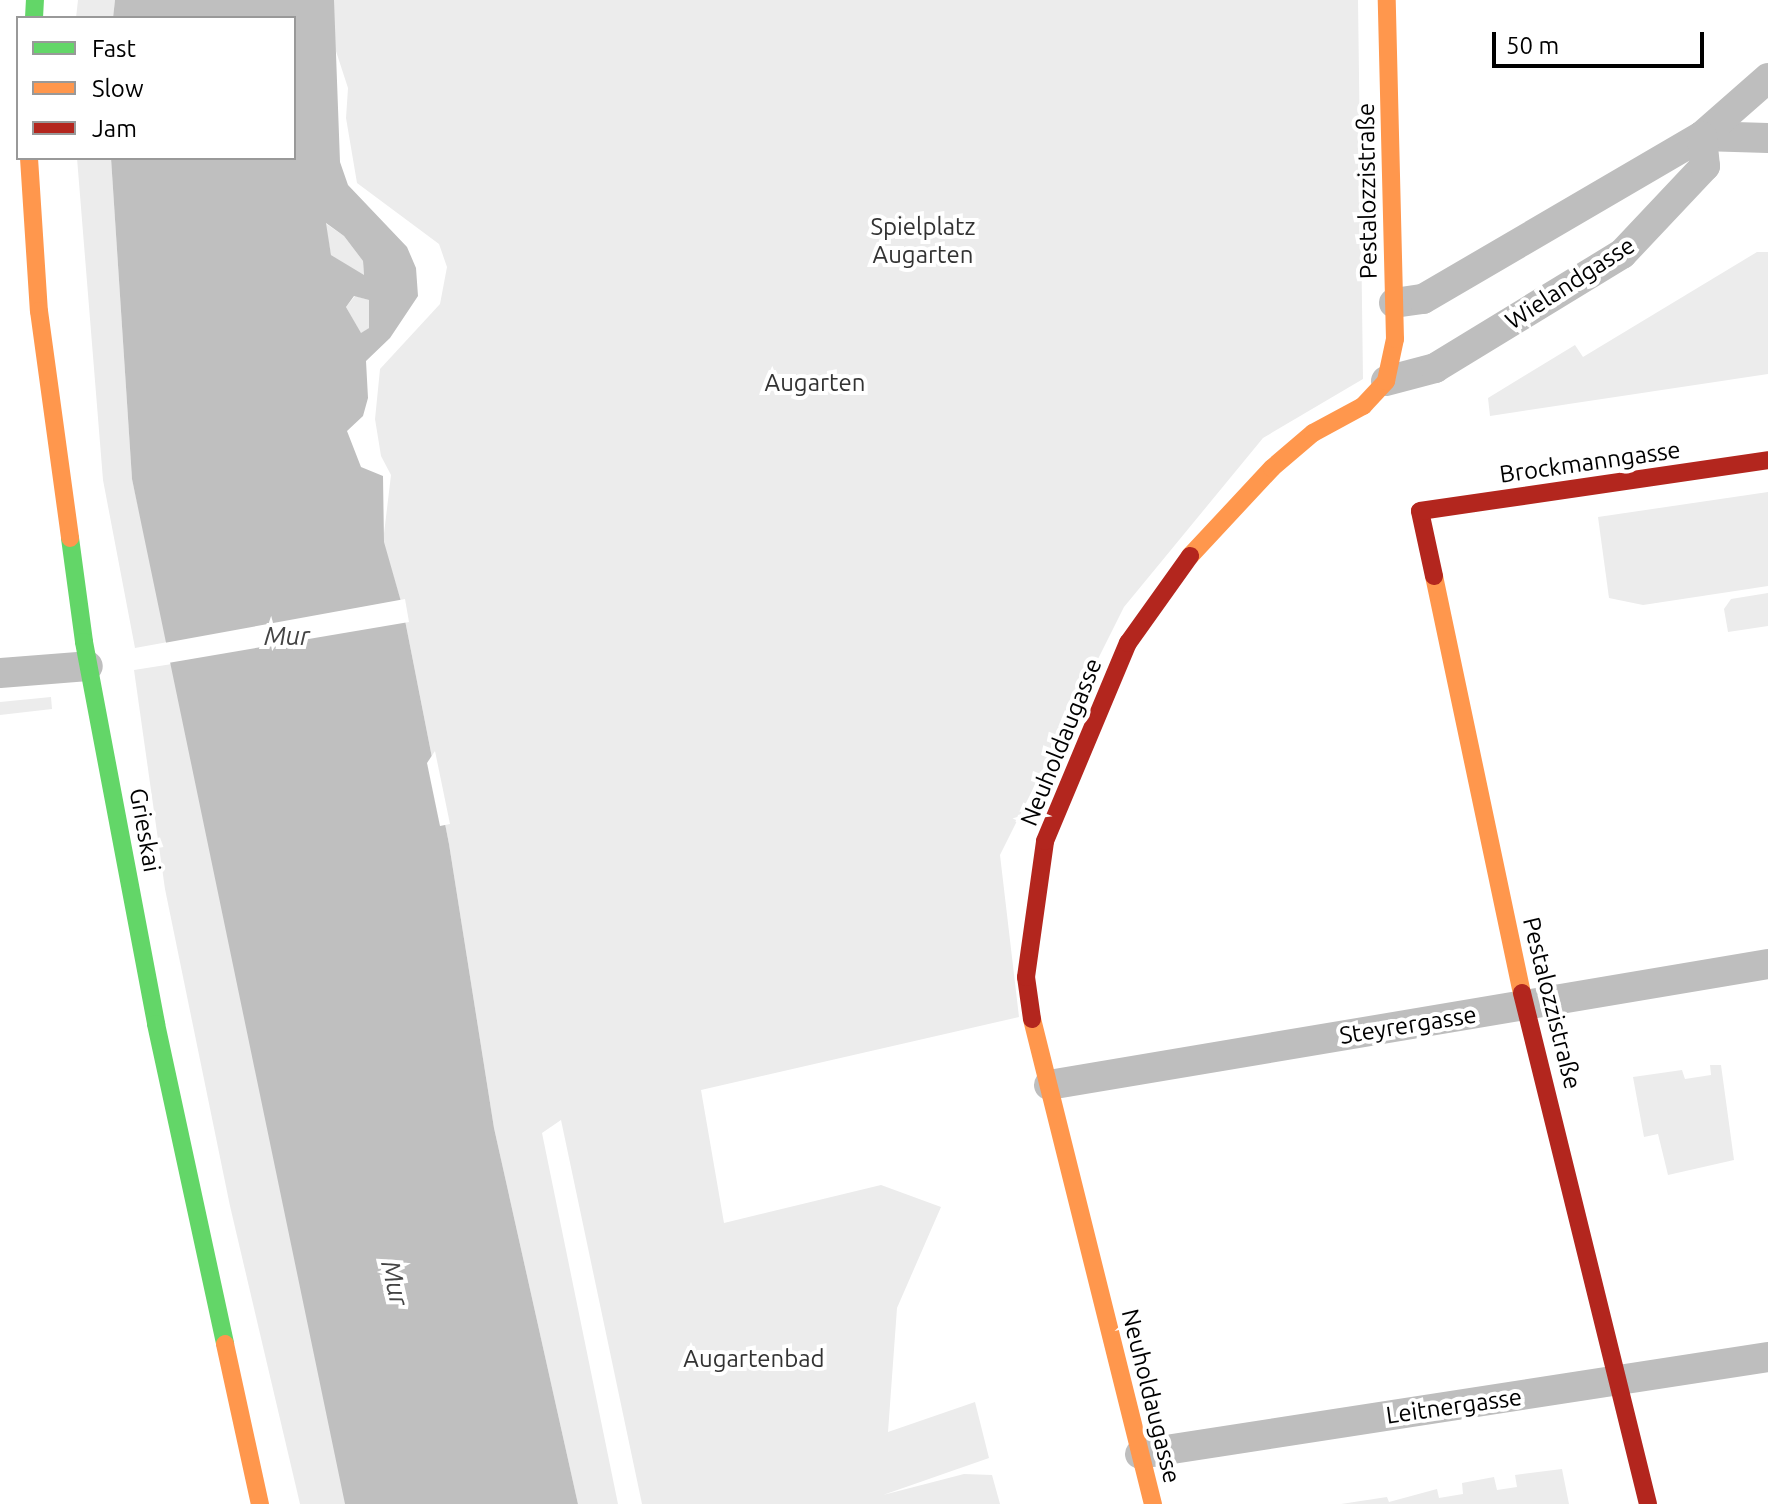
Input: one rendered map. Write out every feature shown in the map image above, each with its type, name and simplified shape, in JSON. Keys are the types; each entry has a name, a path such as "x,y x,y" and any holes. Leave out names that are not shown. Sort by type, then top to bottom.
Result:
{"street":[{"name":"Pestalozzistraße","path":"1386,381 1395,339 1387,0"},
{"path":"1394,303 1423,299 1702,136 1768,78"},
{"path":"1702,136 1768,138"},
{"name":"Wielandgasse","path":"1386,381 1435,368 1622,254 1705,166 1702,136"},
{"name":"Grieskai","path":"29,160 39,311 88,666 156,1024 260,1504"},
{"name":"Neuholdaugasse","path":"1153,1504 1049,1085 1026,977 1045,841 1128,643 1190,556 1272,468 1313,433 1363,406 1386,381"},
{"name":"Brockmanngasse","path":"1420,511 1768,460"},
{"name":"Pestalozzistraße","path":"1420,511 1526,1005 1648,1504"},
{"path":"0,673 88,666"},
{"name":"Steyrergasse","path":"1049,1085 1768,964"},
{"name":"Leitnergasse","path":"1140,1454 1768,1357"}],"green space":[{"path":"78,0 115,0 113,16 76,16"},
{"name":"Augarten","path":"334,0 1358,0 1363,379 1263,438 1124,607 1000,855 1019,1017 701,1090 724,1223 881,1185 941,1207 897,1308 888,1432 975,1402 989,1458 883,1495 964,1474 992,1475 1000,1504 642,1504 561,1120 542,1133 618,1504 578,1504 494,1128 449,844 402,605 383,542 391,475 381,456 375,419 380,369 440,304 447,267 439,244 357,183 346,118 348,88 332,39"},
{"path":"77,160 111,160 132,479 168,642 135,648 103,480"},
{"path":"325,223 344,236 363,261 364,276 331,255"},
{"path":"1757,252 1768,252 1768,374 1490,416 1488,398 1575,345 1583,357"},
{"path":"355,296 369,300 369,328 361,334 346,307"},
{"path":"1768,492 1768,586 1643,605 1609,598 1598,517"},
{"path":"1768,593 1768,626 1728,632 1724,609 1731,599"},
{"path":"172,664 343,1476 345,1504 300,1504 230,1206 165,889 134,670"},
{"path":"51,697 52,709 0,715 0,702"},
{"path":"1710,1065 1721,1065 1734,1160 1668,1175 1658,1134 1644,1137 1633,1077 1682,1070 1685,1079 1711,1075"},
{"path":"1562,1469 1569,1504 1341,1504 1387,1497 1389,1502 1437,1489 1439,1498 1463,1494 1462,1483 1494,1477 1497,1490 1517,1487 1515,1475"}],"water":[{"name":"Mur","path":"115,0 334,0 340,162 348,185 407,247 416,268 418,296 390,338 366,361 368,398 363,416 347,431 361,467 383,476 384,542 402,605 449,844 494,1128 578,1504 345,1504 132,479 111,160 296,160 296,16 113,16","holes":["326,223 344,236 363,261 364,275 331,255","354,296 369,300 369,328 361,333 346,307"]}],"pier":[{"path":"405,599 409,622 168,663 164,643"},
{"path":"435,751 450,824 440,826 427,763"}],"traffic: fast":[{"path":"34,16 35,0"},
{"path":"70,538 84,642 156,1024 225,1344"}],"traffic: slow":[{"path":"1190,556 1272,468 1313,433 1363,406 1386,381 1395,339 1387,0"},
{"path":"29,160 39,311 70,538"},
{"path":"1434,576 1522,993"},
{"path":"1032,1019 1153,1504"},
{"path":"225,1344 260,1504"}],"traffic: jam":[{"path":"1434,576 1420,511 1768,460"},
{"path":"1032,1019 1026,977 1045,841 1128,643 1190,556"},
{"path":"1522,993 1648,1504"}],"park label":[{"name":"Spielplatz Augarten","path":"923,241"},
{"name":"Augartenbad","path":"754,1359"}]}
